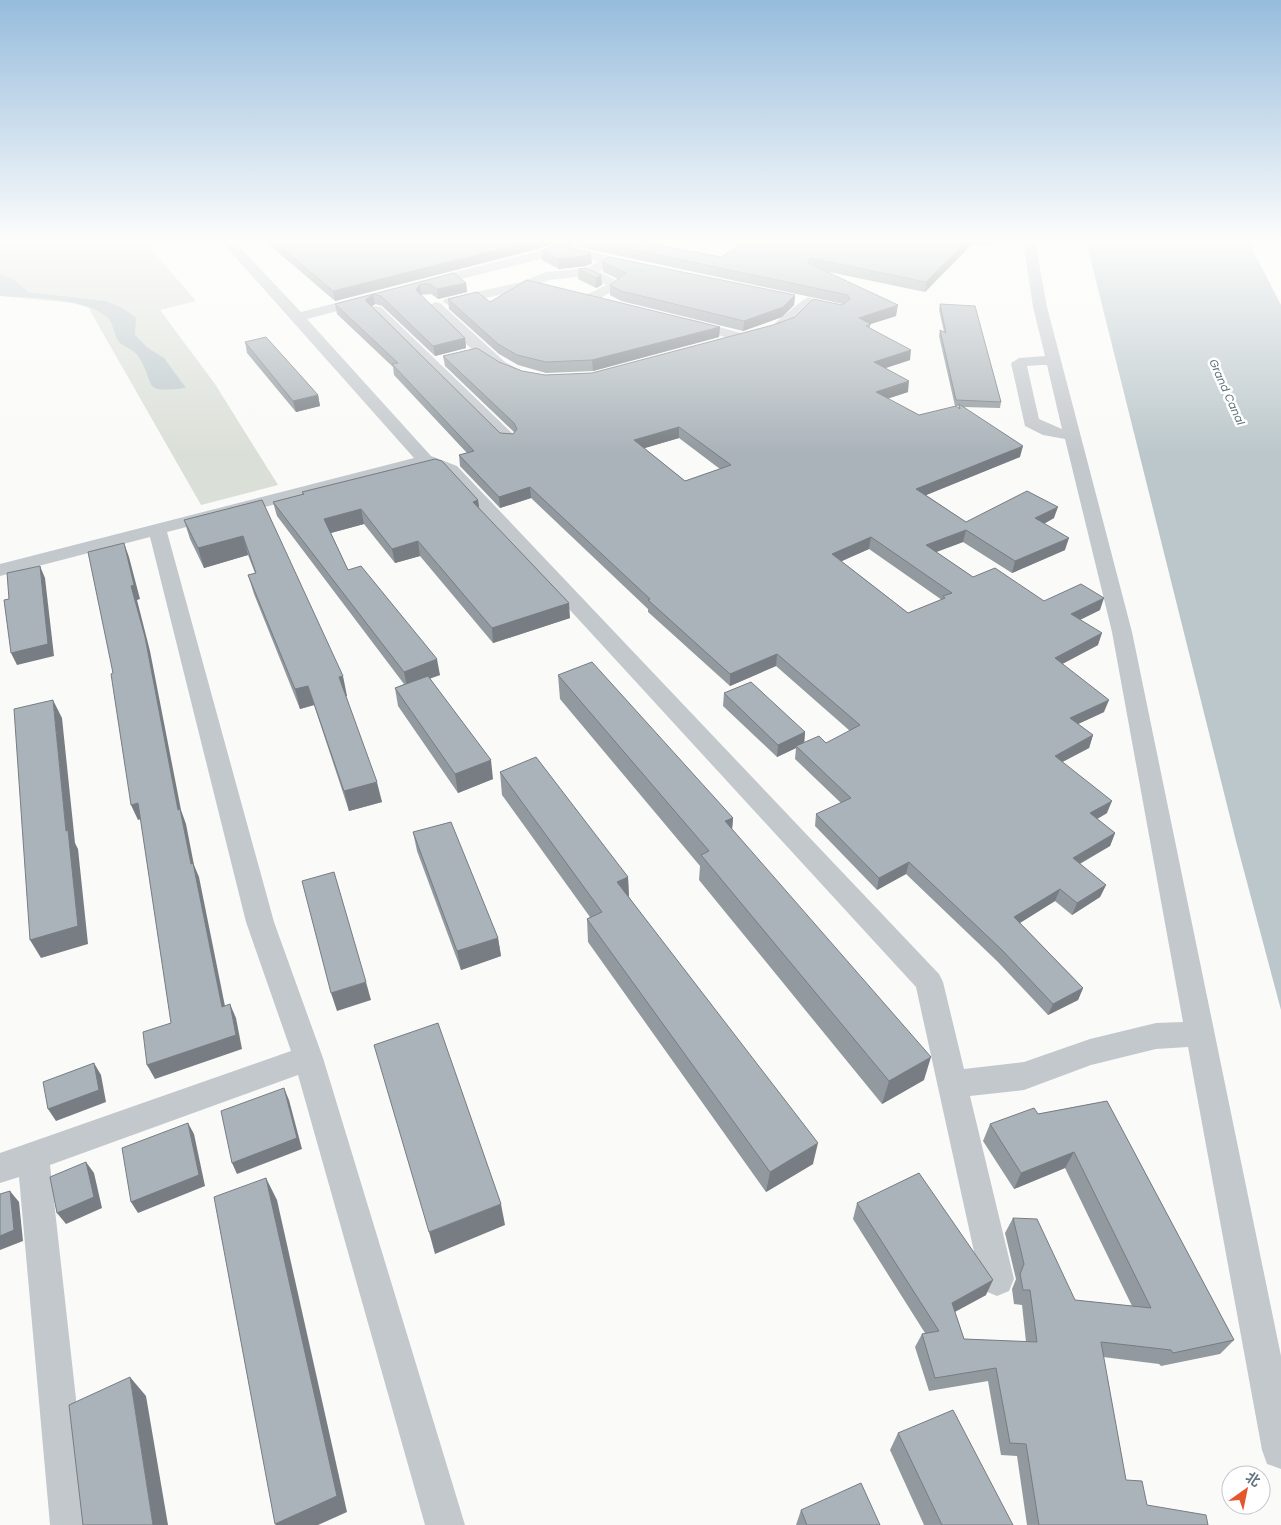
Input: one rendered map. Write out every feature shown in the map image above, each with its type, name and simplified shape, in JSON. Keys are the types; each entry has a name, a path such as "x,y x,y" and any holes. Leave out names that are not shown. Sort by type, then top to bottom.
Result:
{"street":[{"path":"293,312 425,460 451,470 929,982 997,1278"},
{"path":"298,317 316,312"},
{"path":"378,312 432,362 508,439"},
{"path":"442,312 500,365 529,375"},
{"path":"710,346 762,332 788,322 799,312"},
{"path":"1041,312 1122,632 1281,1450"},
{"path":"672,319 743,338"},
{"path":"466,354 482,350"},
{"path":"432,362 448,358"},
{"path":"1054,361 1041,360 1019,363 1032,422 1049,431 1073,436"},
{"path":"0,570 425,460"},
{"path":"157,529 229,797 260,922 308,1058 444,1525"},
{"path":"953,1084 1024,1076 1090,1052 1156,1036 1201,1034"},
{"path":"0,1168 308,1058"},
{"path":"33,1157 70,1525"}],"shaded area":[{"path":"91,312 162,312 215,384 278,485 201,505"}],"water":[{"path":"100,312 128,312 136,318 135,335 148,348 164,358 186,388 161,389 152,386 138,356 119,342 108,318"},
{"name":"Grand Canal","path":"1104,312 1281,312 1281,1010 1236,841"}],"building":[{"path":"344,312 377,312 500,433 513,434 517,429 514,423 443,356 477,348 499,362 522,371 545,375 592,373 773,325 795,317 800,312 876,312 859,318 871,324 866,326 911,350 874,362 909,381 876,392 919,415 956,406 960,409 959,404 1023,446 916,489 966,522 1027,491 1058,507 1035,518 1069,538 1015,561 966,530 926,545 973,577 995,568 1044,601 1081,584 1104,598 1071,614 1102,633 1055,658 1109,700 1070,718 1093,735 1055,756 1112,801 1090,813 1115,833 1073,858 1106,885 1077,903 1060,889 1014,917 1083,988 1053,1004 1002,950 909,862 879,878 816,814 851,798 796,746 819,736 826,743 860,725 777,654 730,674 648,600 650,599 530,487 499,497 459,455 474,451 392,364 398,363","holes":["679,427 731,465 685,481 634,440","871,537 952,593 943,596 945,598 908,613 832,554"]},
{"path":"398,312 439,312 465,338 433,346"},
{"path":"463,312 659,312 720,327 592,360 546,362 517,355 498,344"},
{"path":"708,312 769,312 744,321"},
{"path":"942,312 977,312 1001,402 956,400 940,330 946,333"},
{"path":"266,337 318,395 293,401 245,342"},
{"path":"435,459 442,461 478,500 473,502 569,603 492,628 418,541 392,549 361,509 324,519 348,570 361,566 437,659 404,672 273,502 304,494 302,492"},
{"path":"262,500 343,676 339,677 377,782 344,791 308,686 295,689 248,575 256,573 243,536 198,548 184,520"},
{"path":"124,543 134,585 131,586 145,637 178,810 180,809 191,864 193,863 222,1007 230,1004 236,1035 147,1065 143,1032 171,1023 138,803 131,805 111,674 113,673 88,552"},
{"path":"40,566 48,644 11,653 4,600 9,599 7,573"},
{"path":"592,662 733,818 725,821 931,1057 889,1081 701,855 709,851 558,675"},
{"path":"428,676 491,760 455,774 395,688"},
{"path":"751,682 805,732 778,745 724,693"},
{"path":"53,700 78,926 30,940 14,709"},
{"path":"536,757 628,877 617,882 818,1143 770,1172 587,919 602,912 500,772"},
{"path":"451,822 498,938 457,951 413,832"},
{"path":"334,872 366,982 331,993 302,881"},
{"path":"438,1023 501,1204 429,1232 374,1045"},
{"path":"94,1063 99,1090 48,1109 43,1082"},
{"path":"284,1088 297,1138 232,1163 221,1111"},
{"path":"1107,1101 1234,1340 1173,1353 1171,1350 1101,1342 1126,1480 1142,1481 1147,1505 1206,1515 1208,1525 1039,1525 1026,1444 1010,1443 996,1368 935,1378 922,1334 939,1331 857,1203 919,1173 993,1280 952,1303 964,1339 1037,1342 1030,1290 1023,1290 1020,1274 1024,1264 1013,1218 1037,1219 1075,1300 1151,1308 1074,1152 1021,1173 990,1124 1034,1108 1038,1114"},
{"path":"188,1123 199,1175 131,1202 122,1148"},
{"path":"86,1162 94,1197 57,1213 50,1177"},
{"path":"266,1178 337,1496 275,1524 214,1197"},
{"path":"10,1191 14,1230 0,1236 0,1194"},
{"path":"130,1377 153,1525 83,1525 69,1405"},
{"path":"953,1410 1013,1525 942,1525 898,1433"},
{"path":"861,1483 880,1525 807,1525 801,1510"}]}
